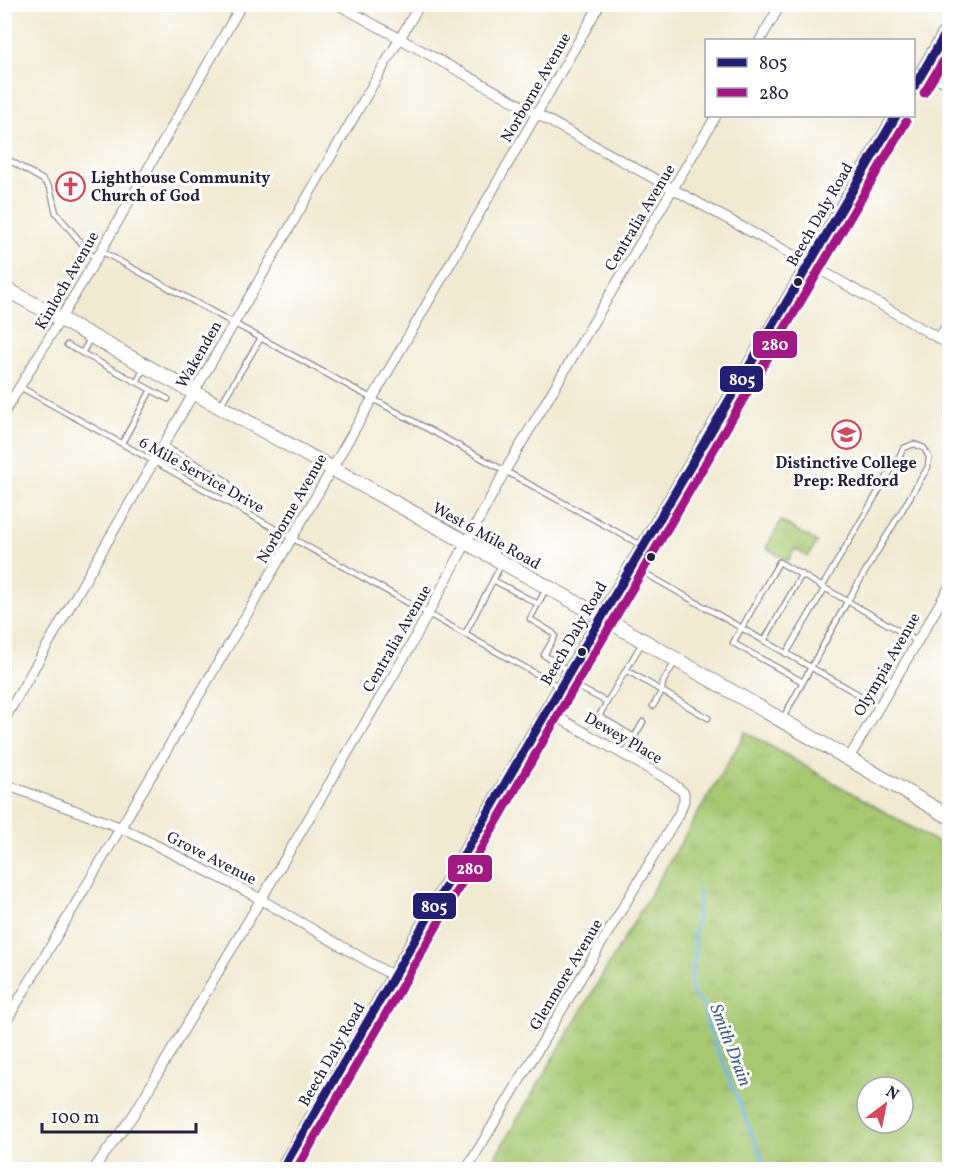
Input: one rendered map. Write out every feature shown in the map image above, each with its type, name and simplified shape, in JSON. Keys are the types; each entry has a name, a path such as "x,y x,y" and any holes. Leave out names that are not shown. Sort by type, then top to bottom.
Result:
{"main road":[{"path":"915,85 950,25"},
{"name":"Beech Daly Road","path":"282,1170 631,566 896,117"},
{"name":"West 6 Mile Road","path":"4,288 547,586 950,817"}],"street":[{"name":"Kinloch Avenue","path":"4,414 242,4"},
{"path":"337,4 809,264 950,345"},
{"name":"Wakenden","path":"4,720 420,4"},
{"name":"Norborne Avenue","path":"4,1024 292,538 600,4"},
{"path":"761,39 781,4"},
{"name":"Centralia Avenue","path":"93,1170 134,1114 428,613 505,471 715,117"},
{"path":"939,338 950,320"},
{"name":"Olympia Avenue","path":"849,758 950,586"},
{"name":"Dewey Place","path":"547,711 670,781 684,793"},
{"name":"Grove Avenue","path":"4,784 122,828 261,899 395,977"},
{"name":"Glenmore Avenue","path":"466,1170 680,812 684,793"}],"lane":[{"path":"922,72 950,88"},
{"path":"4,157 43,180 50,188 56,213 98,255 234,322 643,546"},
{"path":"82,353 92,336"},
{"path":"220,407 261,338"},
{"path":"67,345 168,399"},
{"path":"137,382 146,366"},
{"name":"6 Mile Service Drive","path":"20,387 465,634 565,680"},
{"path":"122,443 151,390"},
{"path":"782,720 847,602 928,467 929,457 924,448 914,444 904,448 786,654"},
{"path":"164,446 227,482 230,486 224,500"},
{"path":"465,634 503,562"},
{"path":"803,682 733,643 779,562 917,641"},
{"path":"631,566 879,706"},
{"path":"764,641 802,574"},
{"path":"493,580 538,604"},
{"path":"547,586 530,618 555,636 544,655 565,680 607,702"},
{"path":"634,737 599,716 643,641"},
{"path":"653,706 676,660"},
{"path":"626,670 708,718"},
{"path":"624,755 643,722"}],"green space":[{"path":"781,521 817,542 808,557 795,549 788,561 766,548"},
{"path":"746,732 949,849 949,1169 488,1169"}],"waterway":[{"name":"Smith Drain","path":"699,892 693,938 696,950 690,986 696,999 703,1004 708,1027 767,1170"}],"transit line":[{"name":"805","path":"915,85 950,26"},
{"name":"280","path":"924,93 950,50"},
{"name":"805","path":"282,1170 562,685 895,117"},
{"name":"280","path":"296,1170 572,691 906,122"}],"place":[{"name":"Lighthouse Community Church of God","path":"70,186"},
{"name":"Distinctive College Prep: Redford","path":"846,434"}]}
